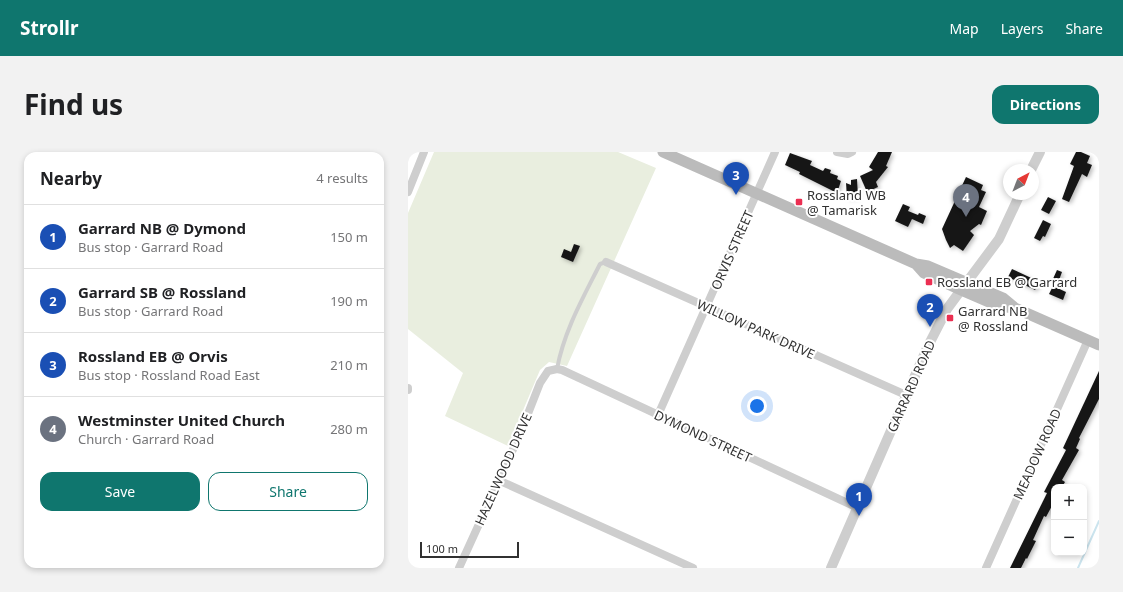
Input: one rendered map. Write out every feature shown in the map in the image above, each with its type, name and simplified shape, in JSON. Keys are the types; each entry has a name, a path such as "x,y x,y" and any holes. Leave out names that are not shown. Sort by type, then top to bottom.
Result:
{"main road":[{"path":"663,152 916,264 928,266 964,286 1003,298 1015,308 1099,345"}],"street":[{"path":"408,192 424,152"},
{"name":"ORVIS STREET","path":"658,415 707,308 775,152"},
{"path":"837,152 848,154 852,152"},
{"path":"1034,164 1040,152"},
{"name":"GARRARD ROAD","path":"832,568 906,395 942,316 999,239 1017,200"},
{"name":"WILLOW PARK DRIVE","path":"606,262 906,395"},
{"name":"MEADOW ROAD","path":"986,568 1088,340"},
{"name":"HAZELWOOD DRIVE","path":"459,568 520,434 540,383 548,371 557,369"},
{"name":"DYMOND STREET","path":"557,369 858,508"},
{"path":"498,480 693,568"}],"lane":[{"path":"557,369 561,346 580,304 600,264 606,262"}],"shaded area":[{"path":"434,152 618,152 656,168 567,366 549,362 540,370 508,446 445,416 463,373 408,329 408,213"}],"building":[{"path":"878,152 892,152 886,166 888,167 876,182 878,187 867,192 860,176 873,170 869,167"},
{"path":"1076,152 1081,152 1090,156 1087,163 1092,165 1087,177 1082,174 1069,202 1062,199 1074,166 1070,164"},
{"path":"790,153 812,161 810,165 823,171 825,168 831,170 830,173 838,176 837,179 841,181 837,193 799,174 800,172 785,165"},
{"path":"966,177 983,185 981,190 986,192 979,207 987,211 981,225 979,224 970,231 974,235 963,251 954,245 950,248 942,229"},
{"path":"857,179 858,197 847,198 846,183 851,185 851,180"},
{"path":"1048,197 1056,201 1049,214 1041,210"},
{"path":"903,204 910,207 908,211 926,216 923,224 912,219 908,227 895,221"},
{"path":"1043,220 1051,224 1045,237 1043,236 1040,241 1034,238"},
{"path":"574,244 580,246 573,262 561,257 564,249 571,252"},
{"path":"1012,269 1040,282 1035,290 1008,277"},
{"path":"1057,270 1062,272 1058,283 1052,281"},
{"path":"1053,286 1066,292 1063,300 1049,294"},
{"path":"1099,371 1099,399 1079,438 1080,439 1076,448 1079,450 1062,480 1065,482 1064,484 1051,484 1051,508 1046,517 1044,516 1033,540 1036,541 1021,568 1010,568 1047,493 1044,492 1066,450 1063,448"}],"waterway":[{"path":"1078,568 1099,521"}],"place":[{"name":"Rossland EB @ Orvis","path":"736,195"},
{"name":"Rossland WB @ Tamarisk","path":"799,202"},
{"name":"Westminster United Church","path":"966,217"},
{"name":"Rossland EB @ Garrard","path":"929,282"},
{"name":"Garrard NB @ Rossland","path":"950,318"},
{"name":"Garrard SB @ Rossland","path":"930,327"},
{"name":"Garrard NB @ Dymond","path":"859,516"}]}
